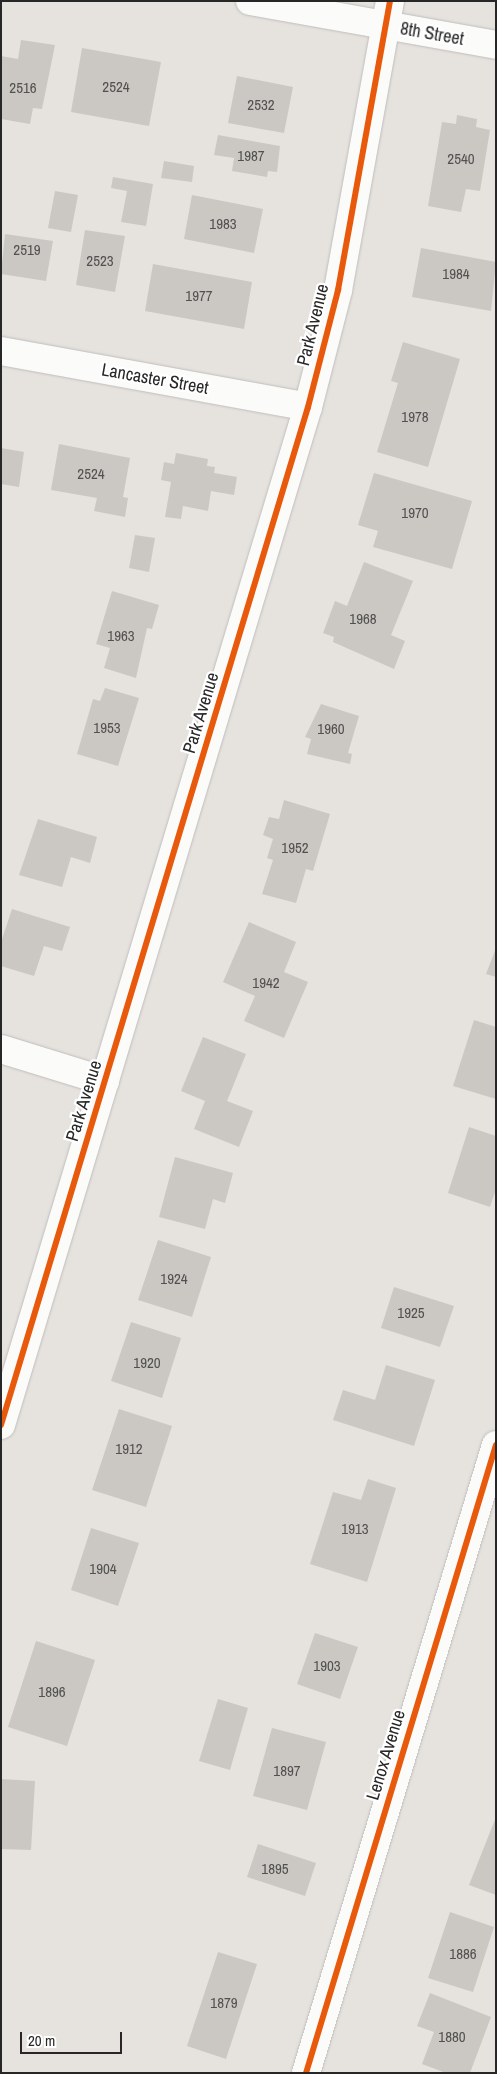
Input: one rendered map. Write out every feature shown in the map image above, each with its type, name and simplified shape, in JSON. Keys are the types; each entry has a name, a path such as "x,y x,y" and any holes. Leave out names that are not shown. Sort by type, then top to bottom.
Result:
{"street":[{"name":"8th Street","path":"250,1 388,13 496,45"},
{"name":"Park Avenue","path":"1,1425 308,407 338,290 388,13"},
{"name":"Lancaster Street","path":"1,351 308,407"},
{"path":"1,1049 106,1081"},
{"name":"Lenox Avenue","path":"306,2073 496,1445"}],"building":[{"path":"21,40 55,45 42,109 33,108 30,124 1,119 1,56 18,59"},
{"path":"82,48 161,62 149,126 71,112"},
{"path":"237,76 293,87 284,133 228,123"},
{"path":"457,115 477,119 476,127 490,130 480,191 466,189 461,212 428,206 442,122 456,124"},
{"path":"218,135 280,146 277,172 268,171 267,177 232,171 234,158 214,155"},
{"path":"164,161 194,166 192,182 161,178"},
{"path":"113,177 153,184 146,226 121,222 127,191 111,188"},
{"path":"55,191 78,195 71,232 48,228"},
{"path":"192,195 263,209 254,253 184,239"},
{"path":"85,230 125,236 115,292 76,285"},
{"path":"5,234 53,241 46,281 1,274"},
{"path":"421,248 496,262 491,311 412,297"},
{"path":"153,264 252,282 244,329 145,311"},
{"path":"403,342 460,359 428,467 377,452 398,383 391,381"},
{"path":"59,444 130,458 123,497 128,498 125,517 94,511 97,498 51,490"},
{"path":"1,448 24,452 19,487 1,484"},
{"path":"176,453 208,459 207,466 215,467 214,473 237,477 234,495 211,491 208,511 183,506 181,519 165,517 171,482 161,480 164,462 174,464"},
{"path":"374,473 472,501 452,569 373,547 378,531 358,525"},
{"path":"135,535 155,538 149,572 129,568"},
{"path":"364,562 413,581 391,635 405,641 394,669 333,642 334,637 323,633 335,601 347,606"},
{"path":"112,591 159,605 152,629 147,628 136,678 104,668 110,648 96,644"},
{"path":"105,688 139,698 118,766 77,754 93,699 100,701"},
{"path":"321,704 359,716 348,753 352,754 350,764 307,754 311,739 305,737"},
{"path":"284,800 330,814 313,871 306,869 296,903 262,894 273,860 267,858 273,839 263,835 269,817 279,819"},
{"path":"38,819 97,837 90,863 71,857 62,887 19,875"},
{"path":"12,909 70,927 62,951 44,946 34,976 1,966 1,942"},
{"path":"249,922 296,942 284,972 308,982 284,1038 244,1021 255,996 223,982"},
{"path":"496,948 496,977 486,974"},
{"path":"474,1020 496,1027 496,1099 453,1086"},
{"path":"203,1037 246,1054 227,1101 253,1111 239,1147 194,1129 205,1101 181,1091"},
{"path":"469,1127 496,1136 496,1189 490,1207 448,1193"},
{"path":"175,1157 233,1173 225,1203 213,1199 205,1229 159,1217"},
{"path":"158,1240 211,1257 192,1317 138,1300"},
{"path":"394,1287 454,1306 440,1347 381,1328"},
{"path":"131,1322 181,1338 162,1398 111,1381"},
{"path":"386,1365 435,1380 414,1446 333,1420 343,1390 375,1400"},
{"path":"119,1409 172,1426 146,1507 92,1490"},
{"path":"368,1479 396,1488 367,1582 310,1564 333,1492 361,1500"},
{"path":"91,1528 139,1543 118,1606 71,1590"},
{"path":"315,1633 358,1647 340,1699 297,1684"},
{"path":"36,1641 95,1660 67,1746 8,1727"},
{"path":"218,1699 248,1708 230,1770 199,1761"},
{"path":"272,1728 326,1742 307,1810 253,1796"},
{"path":"1,1779 35,1781 31,1850 1,1849"},
{"path":"496,1817 496,1895 469,1885"},
{"path":"258,1844 316,1863 305,1896 247,1877"},
{"path":"450,1912 494,1927 473,1992 428,1978"},
{"path":"218,1952 257,1964 226,2059 187,2046"},
{"path":"430,1993 491,2017 470,2073 446,2073 422,2064 434,2032 417,2026"}],"cycle path":[{"path":"1,1425 308,407 338,290 390,1"},
{"path":"306,2073 496,1445"}]}
